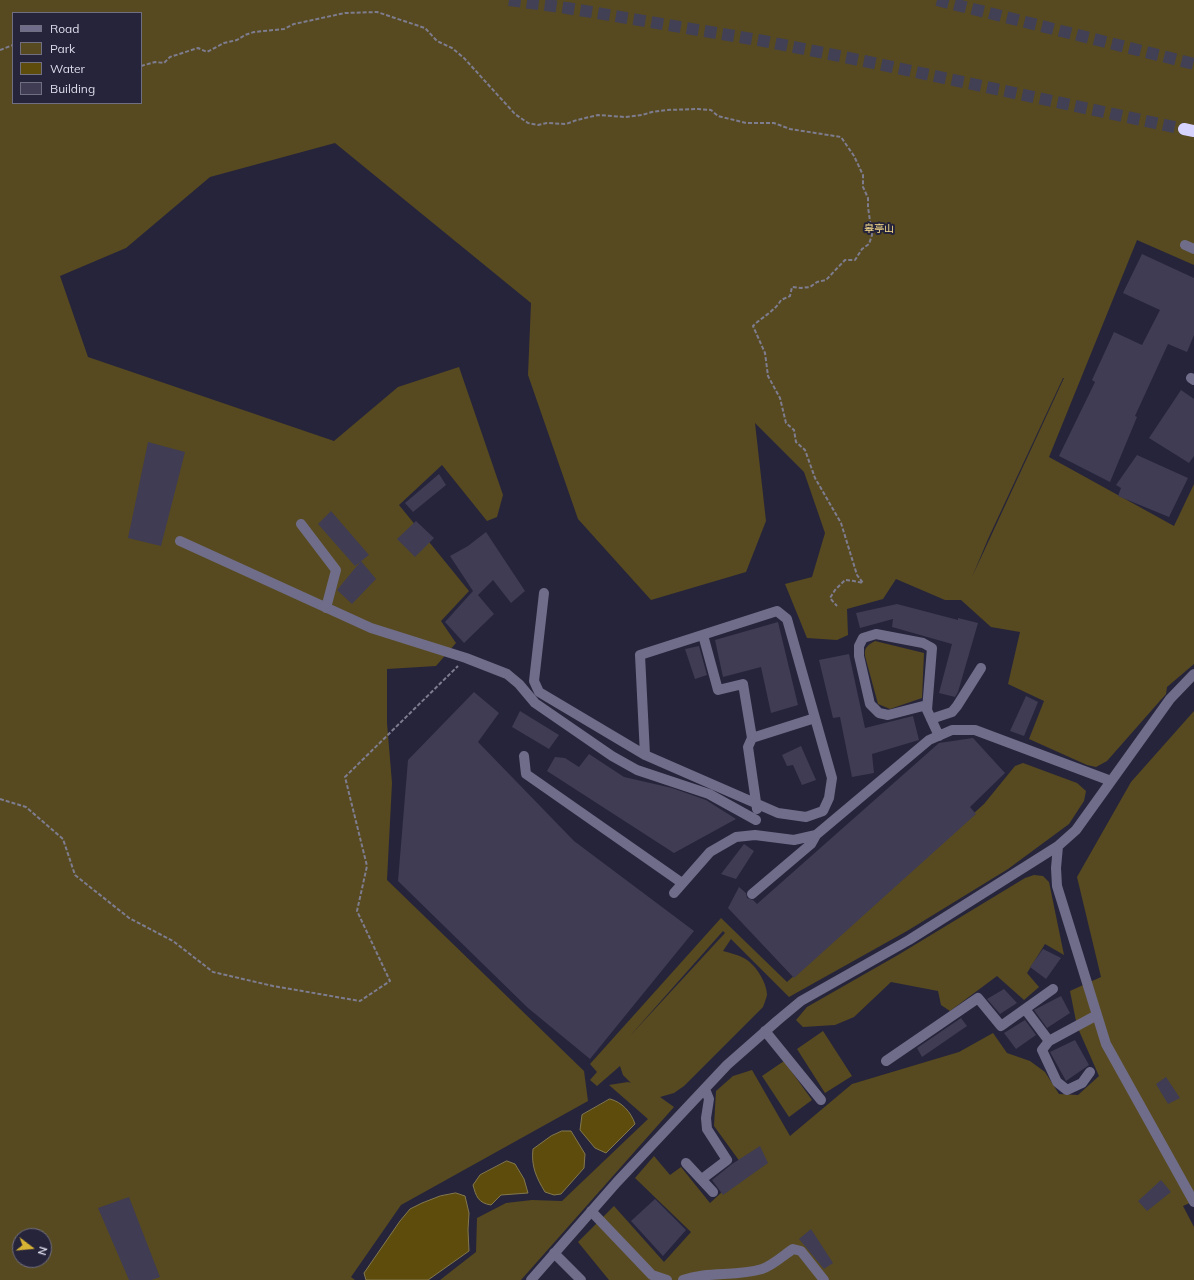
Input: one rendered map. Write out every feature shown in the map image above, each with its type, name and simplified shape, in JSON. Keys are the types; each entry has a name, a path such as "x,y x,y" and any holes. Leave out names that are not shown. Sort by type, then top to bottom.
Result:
{"street":[{"path":"301,524 336,570 326,608"},
{"path":"180,541 371,628 466,658 507,674 519,684 535,703 612,756 637,770 709,794 756,820"},
{"path":"544,593 534,682 539,692 645,755 778,813 806,817 823,811 830,798 832,778 787,619 777,611 640,656 645,755"},
{"path":"927,705 888,715 879,713 870,704 859,656 859,646 863,638 876,634 923,643 932,648 927,710 939,736"},
{"path":"704,635 718,690 743,684 752,738 748,747 757,804 755,835"},
{"path":"931,720 952,712 981,668"},
{"path":"536,1278 554,1253 727,1065 801,1001 909,940 1058,846 1076,830 1170,699 1194,674"},
{"path":"752,738 815,718"},
{"path":"752,894 812,844 816,835 929,740 952,730 975,730 1111,781"},
{"path":"524,756 526,774 682,882"},
{"path":"674,893 682,882 710,852 736,837 755,835 794,840 816,835"},
{"path":"1058,846 1056,868 1057,886 1106,1044 1194,1202"},
{"path":"886,1060 978,998 1001,1026 1053,989"},
{"path":"1025,1009 1049,1041"},
{"path":"1090,1072 1082,1083 1067,1090 1058,1082 1042,1050 1049,1041 1097,1015"},
{"path":"765,1031 821,1100"},
{"path":"702,1179 727,1160 707,1129 706,1118 709,1099 705,1089"},
{"path":"686,1163 713,1192"},
{"path":"592,1211 652,1275 667,1280"},
{"path":"683,1280 694,1276 747,1273 764,1269 793,1249 801,1252 824,1280"},
{"path":"554,1253 581,1280"}],"path":[{"path":"142,66 155,62 164,63 170,57 198,48 206,52 224,43 237,40 254,32 284,29 294,24 345,13 378,12 425,28 437,41 452,48 464,58 504,103 515,114 528,123 538,125 547,123 566,124 598,115 625,117 666,110 698,109 711,110 718,116 746,123 774,123 790,129 841,137 854,156 863,175 863,187 868,198 872,235 869,244 862,250 855,260 845,260 826,280 817,282 810,287 792,287 790,296 781,300 777,308 764,315 753,326 765,353 768,376 780,398 786,422 794,430 796,442 805,450 815,478 841,523 857,575 863,583 845,580 835,590 830,598 837,606"},
{"path":"0,50 12,45"},
{"path":"0,799 26,807 63,840 75,876 129,918 173,941 213,972 273,986 360,1002 390,981 357,911 367,866 345,777 466,658"}],"green space":[{"name":"皋亭山","path":"0,0 1194,0 1194,265 1137,240 1049,457 1174,526 1194,484 1194,664 1167,687 1166,694 1107,761 1096,767 1087,765 1029,739 1044,701 1008,684 1020,632 991,627 961,600 945,600 896,579 883,599 847,609 848,635 837,640 807,638 785,584 812,577 825,533 804,472 755,423 766,521 746,572 651,600 578,519 528,375 531,303 335,143 210,177 126,248 60,276 88,357 334,441 398,387 459,367 503,495 497,517 487,521 442,465 399,505 469,591 441,621 456,643 436,666 387,669 387,723 392,783 387,880 584,1071 588,1101 401,1205 351,1277 355,1280 0,1280","holes":["1064,378 972,577 988,539"]},
{"path":"875,641 924,653 922,698 890,709 878,704 865,656 865,650 867,647"},
{"path":"1194,711 1194,1201 1183,1206 1194,1227 1194,1280 609,1280 578,1242 614,1206 664,1262 691,1232 635,1178 654,1156 670,1175 681,1167 710,1203 746,1170 714,1126 716,1091 733,1076 752,1070 790,1136 852,1084 959,1052 993,1033 1007,1053 1030,1061 1045,1072 1059,1094 1078,1095 1099,1076 1077,1026 1070,991 1101,977 1077,877 1131,782"},
{"path":"1023,763 1077,783 1086,791 1084,801 1069,824 1008,869 907,931 789,997 731,939 723,951 744,958 757,971 767,990 763,1007 684,1086 674,1093 660,1097 674,1107 521,1280 440,1280 476,1252 477,1218 506,1203 532,1200 562,1201 648,1119 609,1085 628,1082 631,1083 623,1075 620,1066 597,1086 590,1080 597,1072 590,1064 721,918 787,982 984,804 1015,766","holes":["723,931 725,933 629,1037"]},
{"path":"1034,875 1043,876 1049,882 1064,955 1045,944 1027,973 1039,987 1024,1000 997,976 950,1011 941,1005 938,991 891,982 854,1017 835,1025 803,1027 796,1020 807,1007 898,955 1025,878"},
{"path":"823,1031 852,1076 825,1093 797,1049"},
{"path":"784,1061 812,1100 789,1117 762,1076"}],"water":[{"path":"610,1099 618,1102 626,1108 635,1124 606,1153 595,1148 580,1130 582,1115"},
{"path":"562,1131 571,1131 585,1154 584,1168 561,1194 554,1195 545,1192 537,1176 533,1161 533,1149 551,1136"},
{"path":"507,1161 515,1164 524,1179 528,1193 501,1195 491,1205 483,1203 478,1198 473,1185 480,1175"},
{"path":"456,1193 465,1196 469,1213 469,1251 428,1280 366,1280 364,1273 410,1209 440,1196"}],"building":[{"path":"1142,254 1194,278 1194,335 1187,352 1168,344 1135,416 1137,417 1110,482 1059,456 1095,382 1092,380 1114,332 1142,345 1160,310 1123,293"},
{"path":"1181,390 1194,399 1194,456 1189,463 1149,438"},
{"path":"148,442 185,452 161,546 128,538"},
{"path":"1137,455 1188,478 1169,517 1118,496 1121,488 1116,485"},
{"path":"439,474 446,485 413,512 405,503"},
{"path":"331,511 369,555 355,566 318,524"},
{"path":"416,521 434,538 415,557 397,539"},
{"path":"486,532 525,591 511,603 493,580 478,595 494,614 464,643 445,622 473,591 450,556 468,546"},
{"path":"361,561 376,579 352,604 337,590"},
{"path":"897,604 958,620 958,618 978,623 958,692 955,697 939,693 952,644 892,627 893,619 860,628 856,613"},
{"path":"778,622 798,705 771,713 761,667 723,677 715,640"},
{"path":"699,646 707,675 695,679 685,649"},
{"path":"849,654 865,728 913,716 919,740 872,754 874,773 852,777 840,717 833,718 819,660"},
{"path":"474,692 499,713 478,742 574,841 694,931 590,1059 528,1008 398,881 408,760"},
{"path":"1026,696 1038,702 1024,736 1010,731"},
{"path":"520,711 559,735 549,749 512,727"},
{"path":"973,738 1005,773 970,807 976,814 794,978 728,908 739,887 746,893 747,898 753,900 757,904 939,743"},
{"path":"801,746 816,780 802,785 793,765 787,766 782,755"},
{"path":"589,754 624,777 672,788 706,800 736,819 674,853 547,771 555,757 565,758 579,767"},
{"path":"744,844 754,851 736,879 721,874"},
{"path":"1043,949 1061,958 1046,979 1030,967"},
{"path":"1004,989 1017,1003 1000,1014 987,999"},
{"path":"1061,996 1070,1013 1047,1028 1034,1010"},
{"path":"961,1018 967,1026 922,1057 917,1048"},
{"path":"1025,1020 1036,1035 1016,1049 1004,1033"},
{"path":"1075,1040 1089,1065 1066,1081 1050,1052"},
{"path":"1166,1077 1180,1098 1168,1104 1156,1084"},
{"path":"760,1146 768,1163 723,1195 712,1180 732,1164"},
{"path":"1161,1180 1171,1192 1147,1211 1138,1201"},
{"path":"129,1197 160,1277 151,1280 129,1280 98,1208"},
{"path":"655,1199 686,1230 663,1256 631,1221"},
{"path":"811,1229 833,1263 824,1269 799,1239"}],"tunnel":[{"path":"509,0 567,8 764,41 1184,129"},
{"path":"937,0 1194,64"}]}
